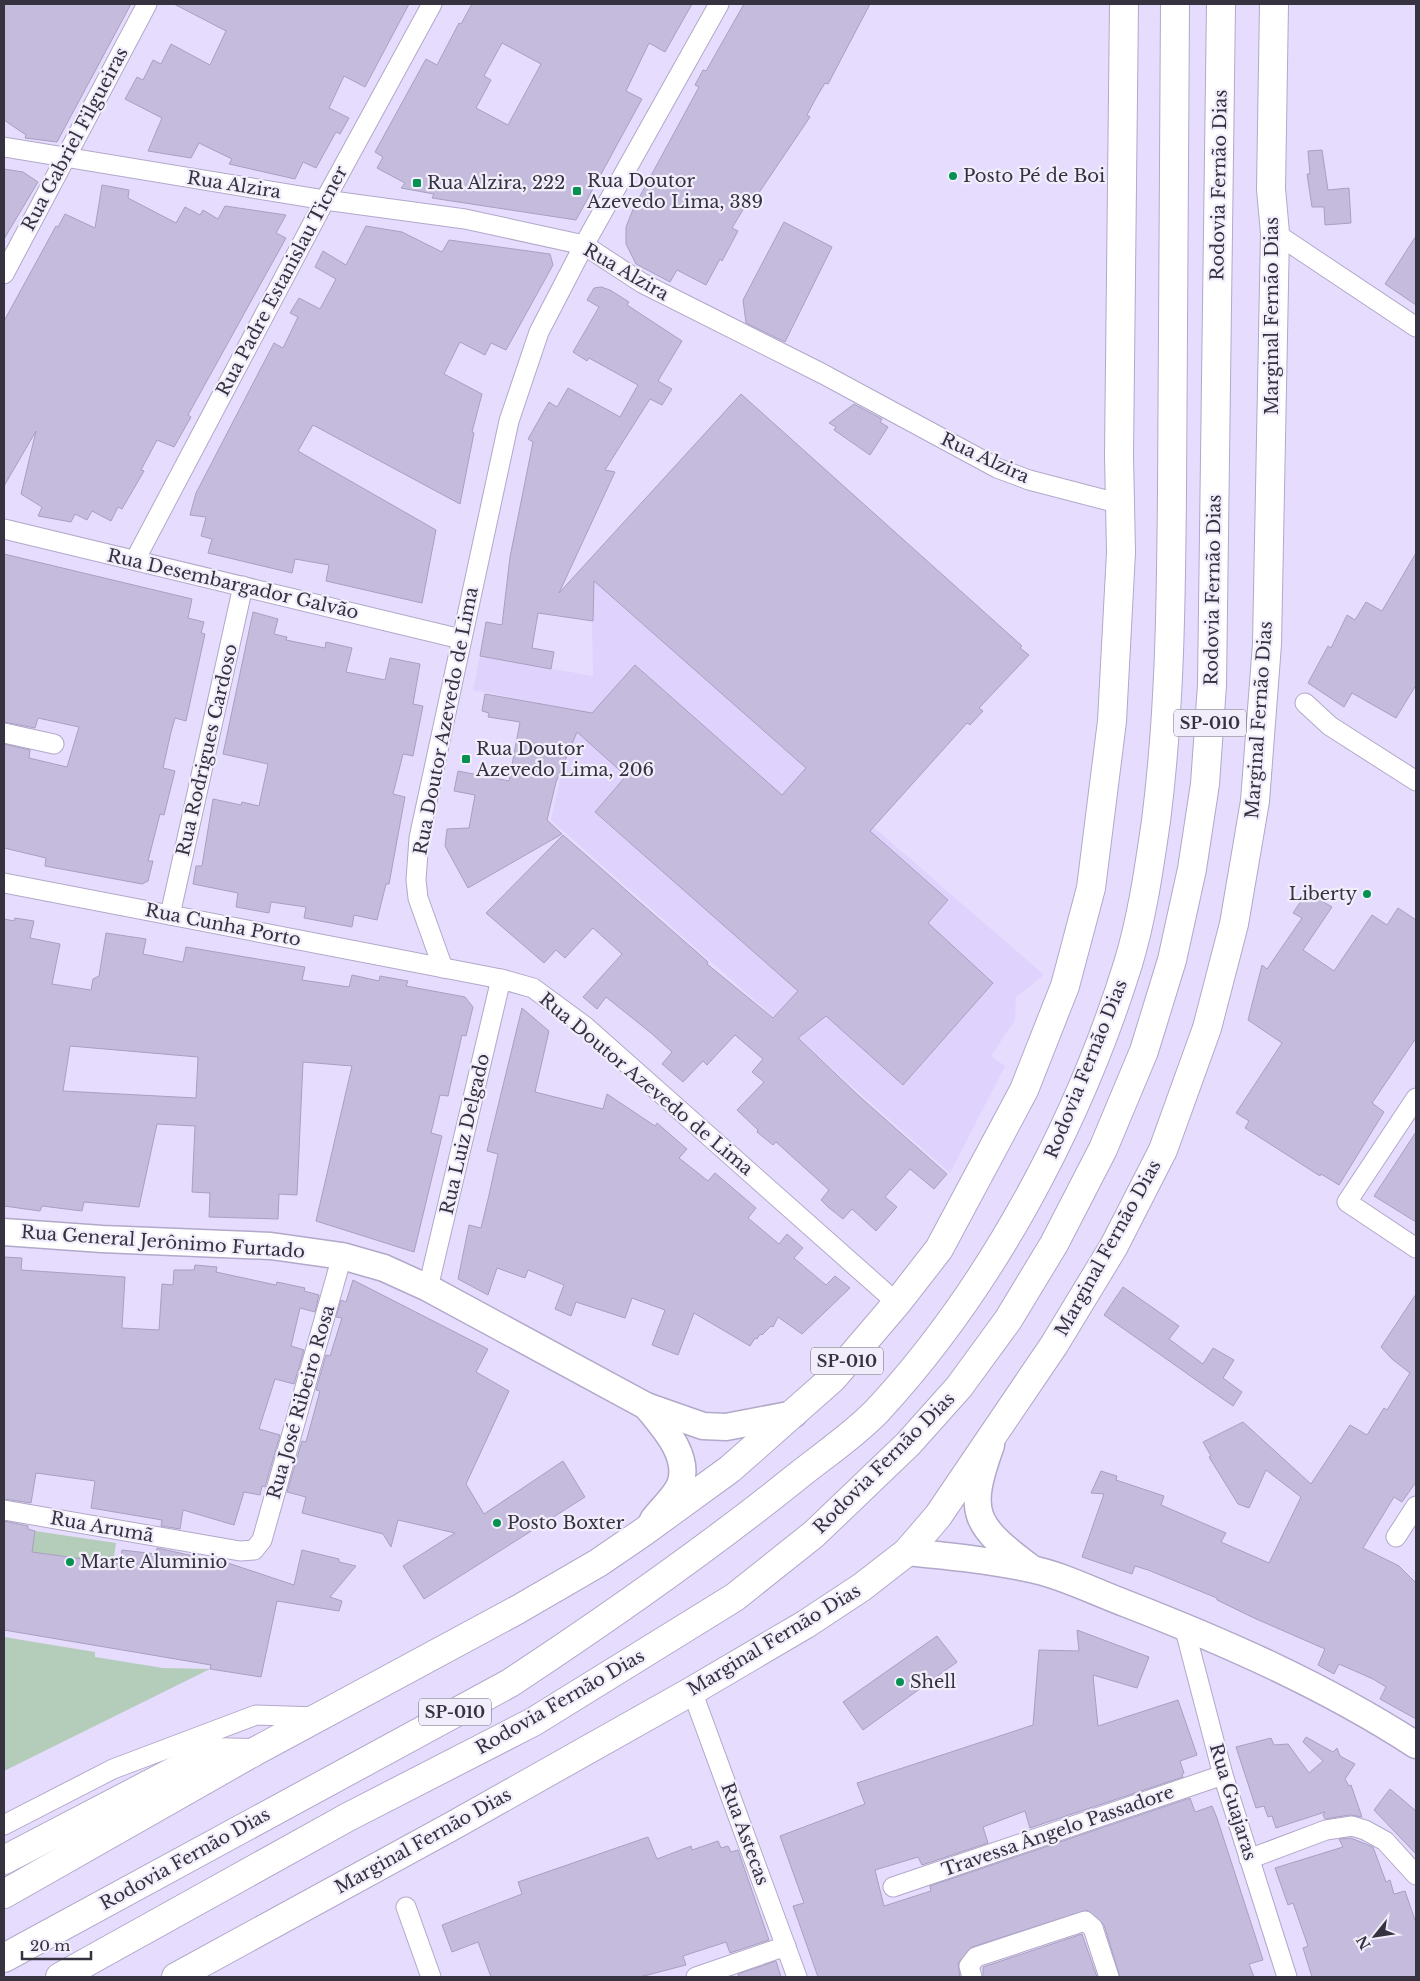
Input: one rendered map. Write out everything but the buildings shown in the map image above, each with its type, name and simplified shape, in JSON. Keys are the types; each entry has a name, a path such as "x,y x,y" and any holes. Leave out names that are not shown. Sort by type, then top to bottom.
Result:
{"main road":[{"name":"SP-010","path":"252,1753 517,1610 598,1563 730,1469 794,1414 832,1378 897,1303 939,1249 980,1176 1024,1090 1064,986 1091,888 1112,721 1121,552 1119,455 1124,4"},
{"name":"Rodovia Fernão Dias","path":"4,1958 510,1683 694,1557 874,1414 923,1357 984,1272 1042,1175 1088,1072 1129,962 1149,869 1163,765 1171,650 1174,4"},
{"name":"Rodovia Fernão Dias","path":"60,1977 348,1818 533,1722 734,1597 814,1534 908,1444 964,1379 1008,1320 1054,1244 1103,1149 1144,1050 1172,960 1192,869 1205,784 1212,686 1221,4"},
{"name":"Marginal Fernão Dias","path":"176,1977 454,1825 692,1691 806,1624 862,1587 907,1552 938,1516 995,1434 1054,1345 1114,1246 1163,1150 1207,1028 1234,924 1255,801 1267,644 1275,233 1271,189 1274,4"},
{"name":"Rua General Jerônimo Furtado","path":"4,1232 102,1239 271,1246 342,1256 384,1268 428,1288 646,1406 703,1426 726,1427 794,1414"},
{"name":"Rua General Jerônimo Furtado","path":"642,1533 679,1487 682,1475 677,1449 646,1406"},
{"path":"995,1434 981,1472 977,1493 979,1513 991,1534 1032,1569"},
{"path":"907,1552 1032,1569 1184,1626 1299,1677 1359,1709 1416,1745"},
{"path":"4,1860 211,1752 252,1753"},
{"path":"4,1894 252,1753"}],"street":[{"name":"Rua Gabriel Filgueiras","path":"4,274 147,4"},
{"name":"Rua Padre Estanislau Ticner","path":"135,560 324,200 432,4"},
{"name":"Rua Doutor Azevedo de Lima","path":"718,4 584,245 539,332 509,421 422,819 416,880 418,898 443,968 501,979 533,988 586,1027 897,1303"},
{"name":"Rua Alzira","path":"4,147 324,200 465,219 584,245 642,283 823,374 997,468 1029,480 1121,504"},
{"path":"1275,233 1416,327"},
{"name":"Rua Desembargador Galvão","path":"4,529 461,639"},
{"name":"Rua Rodrigues Cardoso","path":"170,915 243,586"},
{"path":"1305,703 1330,726 1416,781"},
{"path":"4,733 54,744"},
{"name":"Rua Cunha Porto","path":"4,883 443,968"},
{"name":"Rua Luiz Delgado","path":"428,1288 501,979"},
{"path":"1416,1098 1347,1202 1416,1248"},
{"name":"Rua José Ribeiro Rosa","path":"258,1547 271,1509 342,1256"},
{"path":"1396,1537 1416,1506"},
{"name":"Rua Arumã","path":"4,1510 249,1552 258,1547"},
{"name":"Rua Guajaras","path":"1184,1626 1223,1775 1287,1977"},
{"name":"Rua Astecas","path":"692,1691 797,1977"},
{"path":"4,1825 113,1769 256,1715 318,1717"},
{"name":"Travessa Ângelo Passadore","path":"893,1887 1223,1775"},
{"path":"1249,1859 1326,1830 1352,1826 1365,1830 1385,1841 1416,1875"},
{"path":"406,1908 431,1977"},
{"path":"972,1977 969,1966 976,1957 1082,1921 1087,1921 1093,1928 1108,1977"},
{"path":"696,1977 786,1946"}],"shaded area":[{"path":"591,572 877,830 1044,975 1016,997 1015,1020 991,1056 1005,1066 950,1173 551,820 563,766 584,712 473,690 480,656 593,676"}],"green space":[{"path":"35,1531 116,1543 113,1563 48,1554 31,1557"},
{"path":"4,1637 95,1652 95,1657 163,1668 210,1669 4,1771"}],"place":[{"name":"Posto Pé de Boi","path":"953,176"},
{"name":"Rua Alzira, 222","path":"417,183"},
{"name":"Rua Doutor Azevedo Lima, 389","path":"577,191"},
{"name":"Rua Doutor Azevedo Lima, 206","path":"466,759"},
{"name":"Liberty","path":"1367,894"},
{"name":"Posto Boxter","path":"497,1523"},
{"name":"Marte Aluminio","path":"70,1562"},
{"name":"Shell","path":"900,1682"}]}
